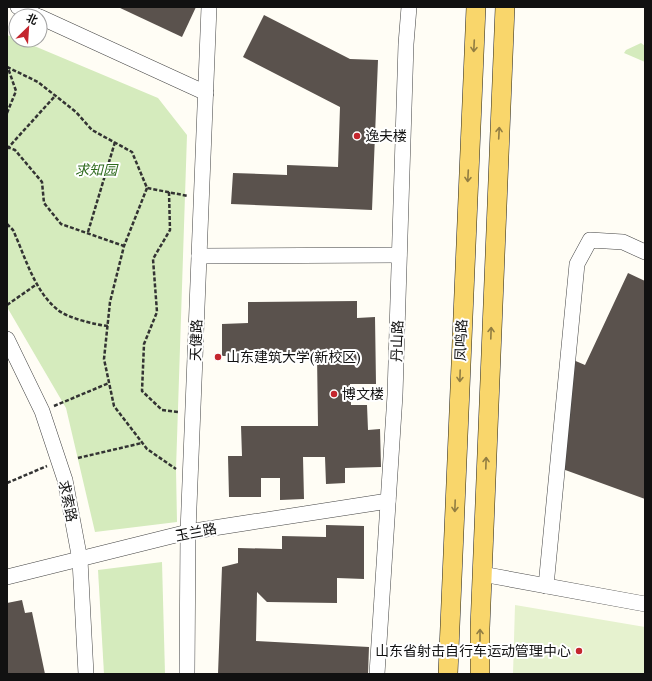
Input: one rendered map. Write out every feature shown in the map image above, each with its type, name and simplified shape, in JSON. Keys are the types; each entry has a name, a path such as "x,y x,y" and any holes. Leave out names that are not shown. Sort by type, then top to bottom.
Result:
{"main road":[{"name":"凤鸣路","path":"448,674 476,7"},
{"name":"凤鸣路","path":"480,674 482,574 505,7"}],"street":[{"name":"天健路","path":"187,674 188,532 209,7"},
{"name":"丹山路","path":"377,674 395,395 406,44 409,7"},
{"path":"48,21 206,93"},
{"path":"546,586 577,264 590,240 623,242 645,252"},
{"path":"199,256 399,255"},
{"name":"求索路","path":"7,339 42,411 65,480 80,560 86,674"},
{"name":"玉兰路","path":"7,577 188,532 388,501"},
{"path":"482,574 645,604"}],"path":[{"path":"7,67 38,82 76,112 92,130 132,152 147,188 124,246 110,302 104,359 114,406 147,449 176,469"},
{"path":"7,67 16,91 7,112"},
{"path":"55,96 7,148 15,150 42,182 44,203 61,224 88,232 124,246"},
{"path":"88,232 115,142"},
{"path":"147,188 201,197"},
{"path":"169,192 170,230 153,258 157,312 144,344 142,391 162,410 178,412"},
{"path":"7,224 13,230 37,284 58,311 94,325 108,326"},
{"path":"7,304 37,284"},
{"path":"42,411 109,383"},
{"path":"78,458 142,442"},
{"path":"7,483 58,462"}],"green space":[{"name":"求知园","path":"7,35 8,48 39,48 158,98 187,135 176,469 177,522 95,532 66,408 7,307"},
{"path":"641,43 645,46 645,62 624,53 626,50"},
{"path":"162,562 165,674 104,674 98,570"},
{"name":"山东省射击自行车运动管理中心","path":"515,605 645,627 645,674 513,674"}],"building":[{"path":"118,7 196,7 182,37"},
{"name":"逸夫楼","path":"264,15 350,59 378,60 372,210 231,204 233,173 287,175 287,165 338,167 340,107 243,57"},
{"path":"628,273 645,281 645,499 557,467 571,359 585,365"},
{"name":"博文楼","path":"357,301 357,318 375,317 376,384 350,384 351,405 367,405 368,430 380,429 381,467 345,468 345,483 326,484 325,457 303,457 304,499 280,500 280,478 261,478 261,497 229,497 228,456 242,456 241,426 318,426 317,355 222,356 222,324 248,323 248,302"},
{"path":"326,525 364,526 364,579 337,578 337,603 267,602 257,592 256,641 369,647 368,674 218,674 222,567 238,563 238,548 282,549 282,536 326,537"},
{"path":"22,600 25,613 32,612 45,674 7,674 7,603"}],"place":[{"name":"逸夫楼","path":"357,136"},
{"name":"山东建筑大学(新校区)","path":"218,357"},
{"name":"博文楼","path":"334,394"},
{"name":"山东省射击自行车运动管理中心","path":"579,651"}]}
